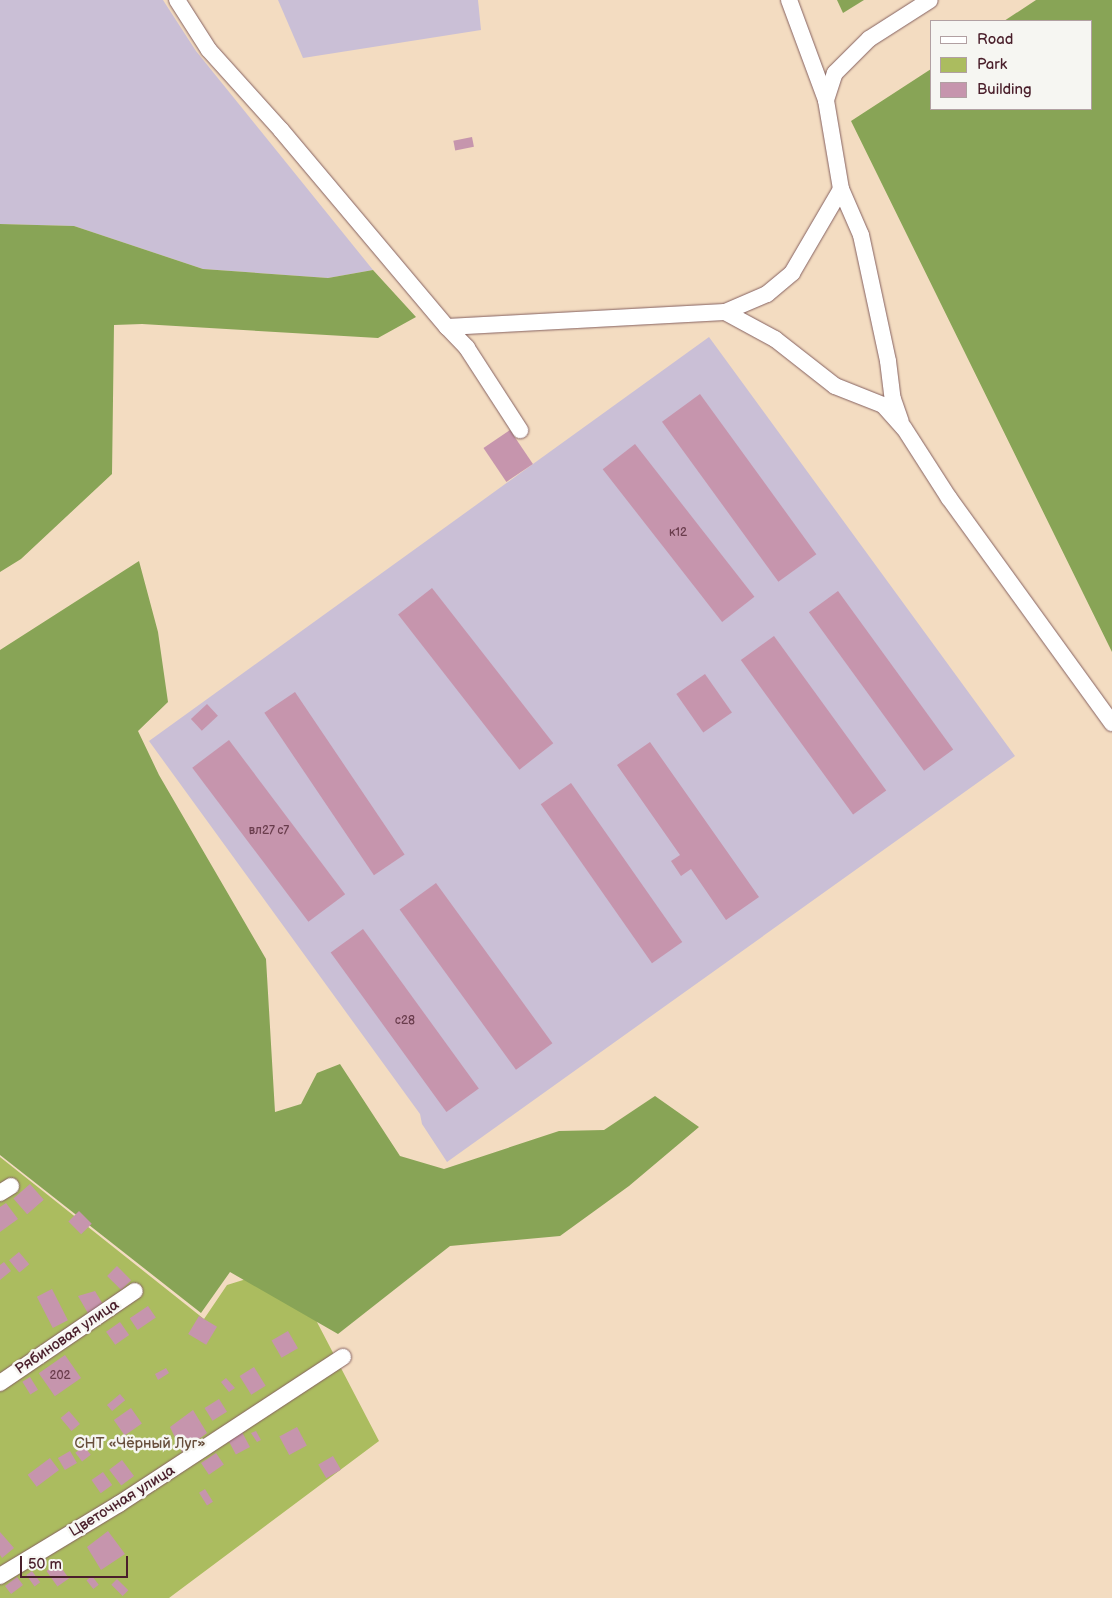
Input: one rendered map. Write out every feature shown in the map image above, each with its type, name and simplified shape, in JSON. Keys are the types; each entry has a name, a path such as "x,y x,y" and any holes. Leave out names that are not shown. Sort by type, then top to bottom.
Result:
{"street":[{"path":"177,0 209,50 293,145 447,327 468,348 520,430"},
{"path":"789,0 826,100 841,189 861,235 888,361 893,399 904,428 949,498 1112,723"},
{"path":"826,100 834,73 869,39 930,0"},
{"path":"447,327 725,312 767,294 792,273 841,189"},
{"path":"725,312 776,339 835,386 882,406 904,428"},
{"name":"Рябиновая улица","path":"0,1383 135,1291"},
{"name":"Цветочная улица","path":"0,1576 119,1504 343,1357"}],"shaded area":[{"path":"0,0 163,0 196,51 373,270 328,278 203,269 74,226 0,224"},
{"path":"278,0 478,0 481,30 303,58"},
{"path":"709,337 1015,756 447,1162 422,1124 420,1114 149,741"}],"green space":[{"path":"837,0 864,0 843,13"},
{"path":"1036,0 1112,0 1112,652 851,121 930,70 930,110 1092,110 1092,20 1006,20"},
{"path":"0,224 74,226 203,269 328,278 373,270 416,317 378,338 142,324 114,325 112,474 21,559 0,572"},
{"path":"139,561 158,632 168,702 138,731 159,775 266,959 275,1112 301,1104 317,1073 340,1064 400,1156 444,1169 559,1131 604,1130 655,1096 699,1127 629,1186 560,1236 450,1246 338,1334 230,1272 201,1313 0,1155 0,650"},
{"name":"СНТ «Чёрный Луг»","path":"0,1157 204,1319 227,1285 291,1265 318,1324 379,1441 169,1598 0,1598"}],"building":[{"path":"472,137 474,147 455,150 453,141"},
{"path":"700,394 816,554 778,582 662,422"},
{"path":"510,430 533,464 506,482 483,448"},
{"path":"635,444 754,597 722,622 603,469"},
{"path":"432,588 553,743 519,770 398,614"},
{"path":"838,591 953,750 924,771 809,612"},
{"path":"774,636 886,791 853,815 741,660"},
{"path":"705,674 732,713 703,733 676,694"},
{"path":"295,692 405,854 374,875 264,713"},
{"path":"207,704 218,716 202,731 191,719"},
{"path":"229,740 345,894 308,922 192,768"},
{"path":"650,742 759,897 726,920 691,869 681,876 671,861 680,855 617,765"},
{"path":"571,783 682,942 652,963 541,804"},
{"path":"436,883 552,1043 516,1070 400,909"},
{"path":"363,929 479,1088 446,1112 331,953"},
{"path":"30,1184 44,1200 27,1214 13,1198"},
{"path":"6,1203 18,1219 0,1232 0,1207"},
{"path":"79,1211 92,1224 81,1234 68,1222"},
{"path":"19,1252 29,1264 19,1273 9,1260"},
{"path":"4,1262 11,1271 0,1280 0,1265"},
{"path":"117,1266 131,1280 121,1290 107,1276"},
{"path":"52,1289 68,1320 53,1328 37,1297"},
{"path":"95,1291 104,1306 89,1315 78,1296"},
{"path":"148,1306 156,1318 138,1330 130,1318"},
{"path":"199,1316 217,1327 206,1345 188,1334"},
{"path":"120,1322 129,1335 115,1345 106,1332"},
{"path":"288,1331 298,1348 282,1358 272,1340"},
{"path":"65,1355 81,1378 55,1396 39,1373"},
{"path":"254,1367 266,1386 251,1395 240,1376"},
{"path":"166,1368 169,1373 158,1380 155,1374"},
{"path":"30,1377 38,1390 30,1394 22,1382"},
{"path":"226,1378 235,1388 229,1392 221,1382"},
{"path":"120,1394 125,1400 112,1411 107,1405"},
{"path":"219,1399 227,1412 213,1421 205,1408"},
{"path":"131,1408 142,1424 125,1436 114,1420"},
{"path":"193,1410 207,1433 182,1452 170,1427"},
{"path":"69,1411 80,1424 72,1431 61,1418"},
{"path":"297,1427 307,1446 289,1455 279,1436"},
{"path":"256,1431 261,1440 257,1442 251,1433"},
{"path":"242,1432 250,1447 236,1455 228,1440"},
{"path":"84,1446 91,1455 82,1461 75,1453"},
{"path":"70,1451 77,1463 65,1470 58,1458"},
{"path":"216,1453 224,1465 209,1475 201,1463"},
{"path":"333,1456 341,1470 326,1478 318,1464"},
{"path":"50,1458 59,1470 37,1487 28,1475"},
{"path":"122,1460 134,1476 121,1486 109,1470"},
{"path":"103,1472 112,1485 101,1493 92,1480"},
{"path":"205,1489 213,1502 207,1505 199,1493"},
{"path":"108,1531 125,1554 101,1570 87,1547"},
{"path":"0,1532 14,1548 2,1558 0,1555"},
{"path":"58,1563 69,1579 57,1587 47,1571"},
{"path":"32,1571 40,1582 35,1586 26,1575"},
{"path":"92,1576 99,1585 93,1589 86,1580"},
{"path":"17,1577 23,1585 11,1594 5,1586"},
{"path":"117,1579 128,1590 123,1596 111,1585"}]}
